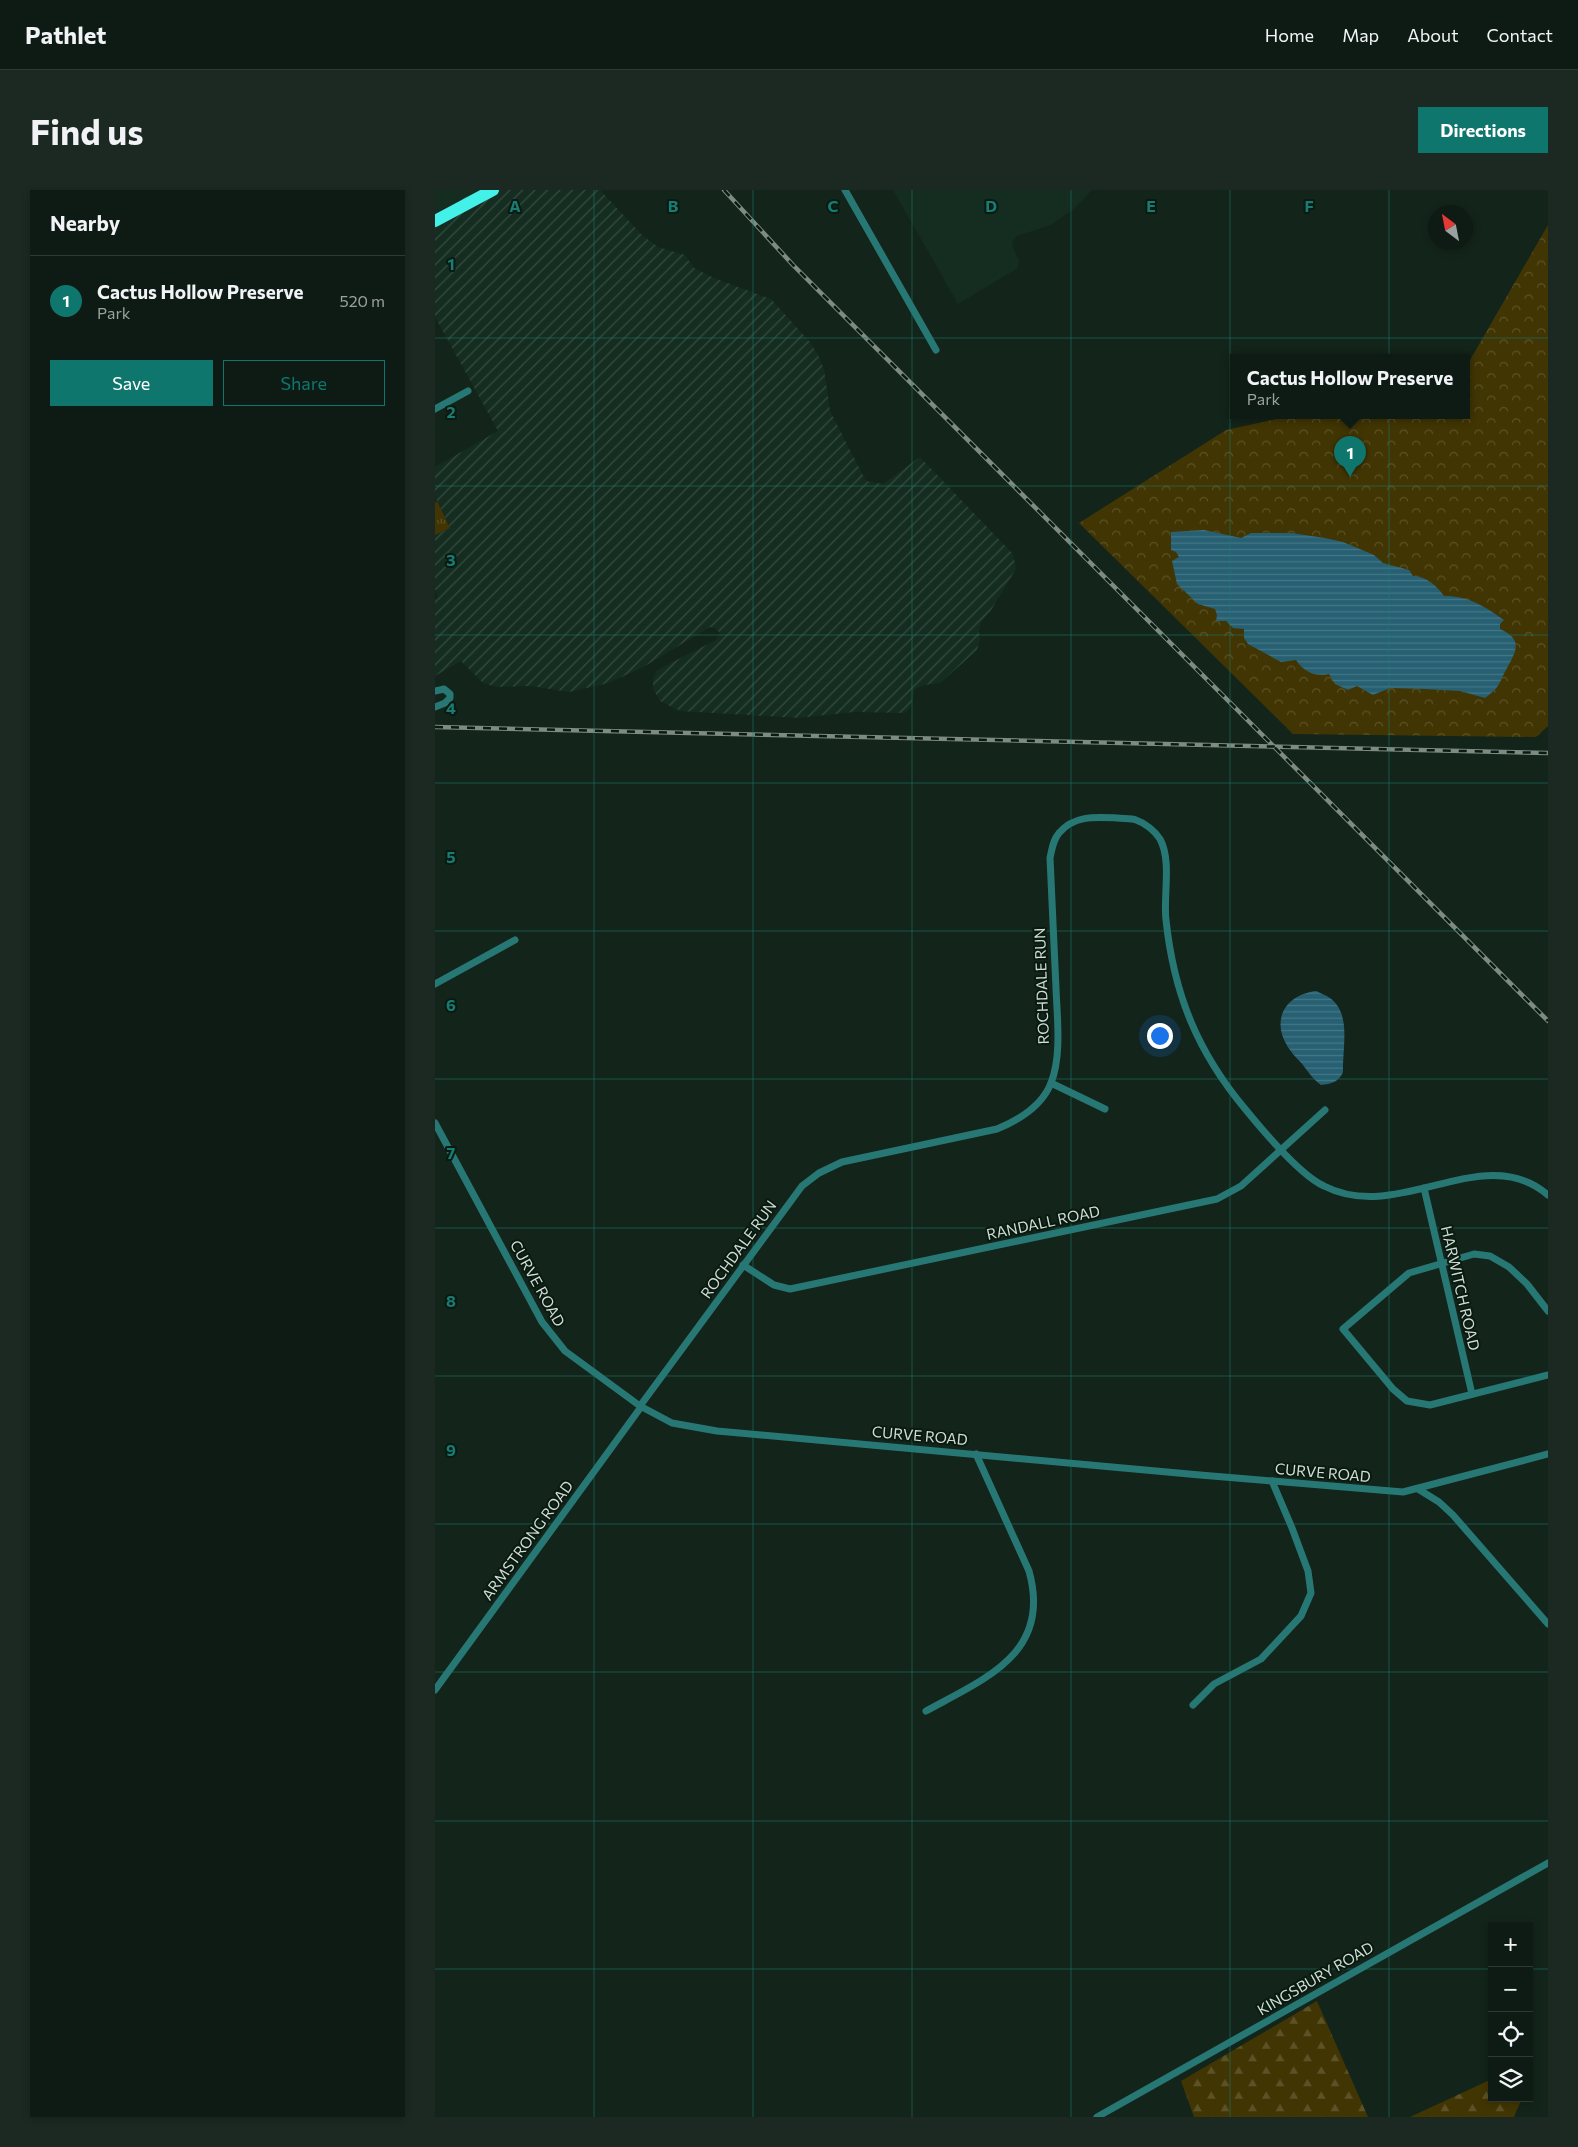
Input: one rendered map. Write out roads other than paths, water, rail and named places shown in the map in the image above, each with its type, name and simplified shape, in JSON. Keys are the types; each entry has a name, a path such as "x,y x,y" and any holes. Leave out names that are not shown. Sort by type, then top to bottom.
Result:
{"highway":[{"path":"435,221 493,190"}],"street":[{"path":"845,190 936,350"},
{"path":"435,409 468,391"},
{"path":"435,691 444,688 450,694 450,698 445,703 435,707"},
{"name":"ROCHDALE RUN","path":"640,1406 802,1186 819,1173 842,1162 997,1129 1016,1121 1033,1109 1051,1083 1058,1048 1050,858 1053,845 1060,832 1075,821 1088,817 1135,819 1149,827 1160,839 1165,854 1165,918 1173,972 1187,1016 1215,1070 1246,1110 1303,1172 1323,1186 1352,1196 1380,1198 1469,1177 1504,1175 1521,1180 1548,1195"},
{"path":"435,984 515,940"},
{"path":"1051,1083 1105,1109"},
{"name":"RANDALL ROAD","path":"743,1265 775,1285 791,1288 1217,1198 1230,1193 1325,1110"},
{"name":"CURVE ROAD","path":"436,1125 549,1333 565,1352 640,1406 661,1418 693,1428 1403,1492 1548,1454"},
{"name":"HARWITCH ROAD","path":"1424,1188 1472,1394"},
{"path":"1548,1311 1527,1284 1509,1267 1490,1256 1475,1254 1409,1273 1343,1329 1393,1389 1407,1401 1430,1404 1548,1375"},
{"name":"ARMSTRONG ROAD","path":"435,1690 640,1406"},
{"path":"927,1711 990,1675 1010,1659 1025,1637 1033,1611 1032,1584 1029,1571 976,1454"},
{"path":"1193,1705 1214,1684 1261,1660 1301,1616 1311,1593 1308,1570 1272,1481"},
{"path":"1418,1489 1439,1502 1453,1515 1548,1624"},
{"name":"KINGSBURY ROAD","path":"1097,2117 1548,1863"}],"water":[{"path":"1204,530 1241,538 1251,533 1291,533 1343,542 1374,555 1383,563 1409,570 1413,576 1418,576 1431,582 1444,596 1469,600 1497,615 1504,620 1500,624 1500,629 1508,633 1515,642 1516,647 1513,657 1498,686 1485,698 1460,691 1390,688 1373,695 1357,686 1348,690 1335,684 1329,674 1319,675 1310,673 1296,660 1281,662 1248,644 1244,638 1244,629 1233,628 1226,621 1216,621 1215,609 1198,604 1177,584 1172,561 1179,557 1176,552 1171,550 1171,532"},
{"path":"1316,991 1328,997 1337,1005 1344,1022 1343,1072 1334,1082 1321,1085 1292,1052 1284,1040 1281,1030 1283,1012 1288,1004 1295,998"}],"railway":[{"path":"724,190 793,265 1548,1021"},
{"path":"435,727 1548,753"}],"place":[{"name":"Cactus Hollow Preserve","path":"1350,477"}]}
